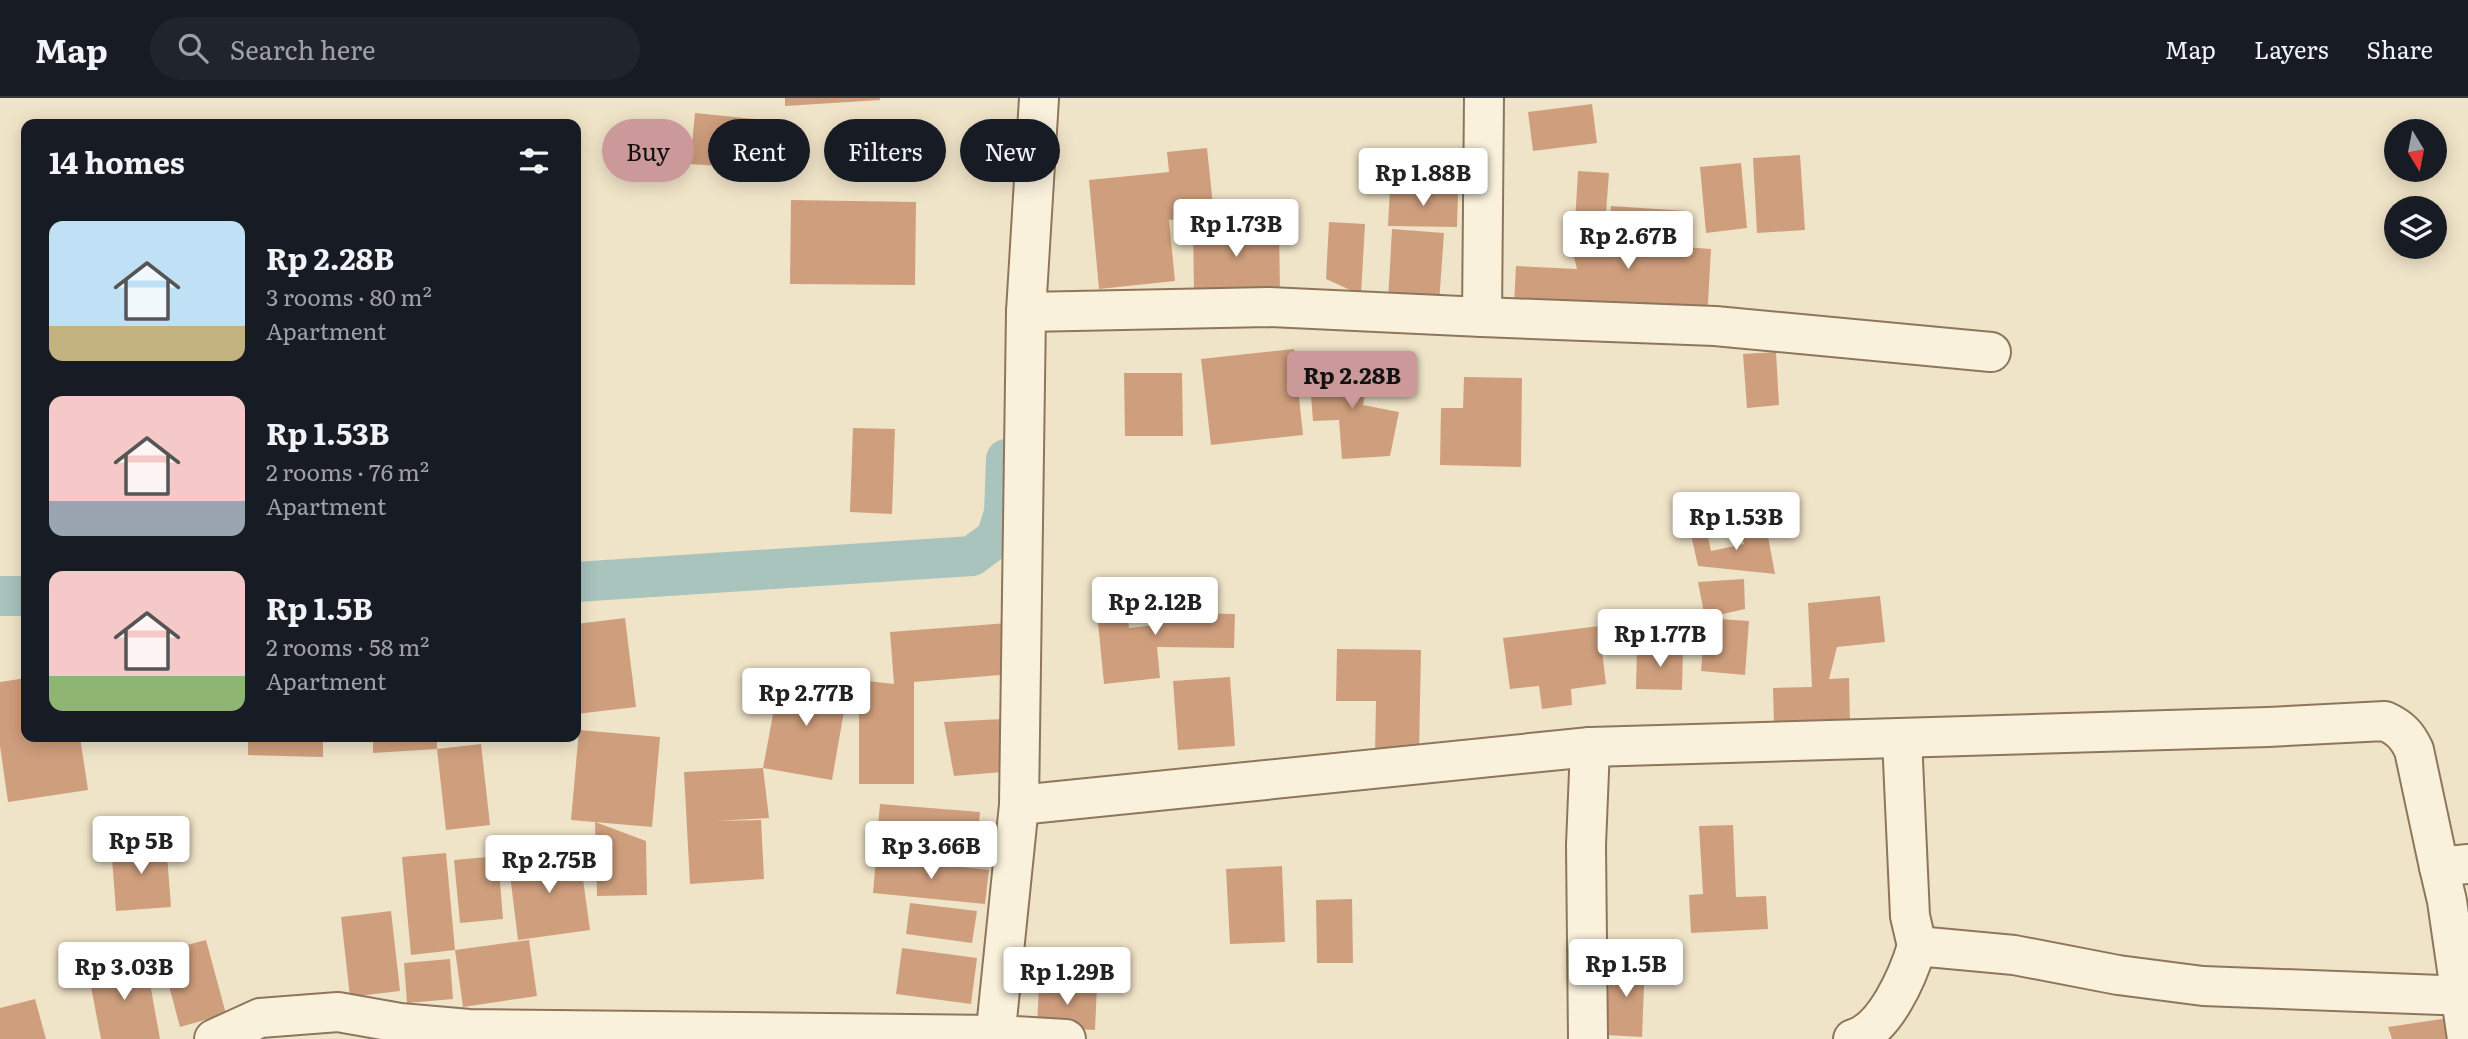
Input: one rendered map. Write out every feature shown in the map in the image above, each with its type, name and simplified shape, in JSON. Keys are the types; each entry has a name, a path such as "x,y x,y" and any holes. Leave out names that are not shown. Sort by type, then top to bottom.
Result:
{"street":[{"path":"995,1037 1019,805 1027,312 1039,98"},
{"path":"1482,317 1485,98"},
{"path":"1027,312 1269,307 1715,326 1992,352"},
{"path":"1019,805 1590,747 2254,728 2385,721 2408,736 2454,865 2467,1039"},
{"path":"1853,1039 1864,1036 1886,1013 1912,962 1917,946 1910,916 1902,738"},
{"path":"1588,1039 1586,845 1590,747"},
{"path":"1917,946 2014,955 2118,975 2203,986 2465,996"},
{"path":"214,1039 260,1018 338,1012 400,1023 469,1029 1066,1039"}],"building":[{"path":"785,98 880,98 880,100 785,106"},
{"path":"1592,104 1597,143 1533,151 1528,112"},
{"path":"695,113 754,119 708,119 708,165 694,164"},
{"path":"1207,148 1214,215 1169,220 1175,281 1099,289 1089,180 1169,172 1167,152"},
{"path":"1800,155 1805,230 1757,233 1753,158"},
{"path":"1741,163 1747,228 1706,233 1700,167"},
{"path":"1578,171 1609,173 1605,226 1575,223"},
{"path":"1390,188 1458,190 1457,227 1388,226"},
{"path":"791,200 916,202 915,285 790,284"},
{"path":"1611,206 1687,211 1685,247 1711,249 1707,321 1514,305 1516,266 1577,269 1571,245 1608,247"},
{"path":"1329,222 1365,224 1361,295 1326,279"},
{"path":"1279,225 1280,292 1194,294 1193,226"},
{"path":"1392,229 1444,233 1439,304 1388,301"},
{"path":"1294,349 1303,435 1211,445 1201,359"},
{"path":"1776,352 1779,405 1747,408 1743,354"},
{"path":"1371,364 1363,405 1399,412 1390,456 1342,459 1339,420 1313,421 1309,369"},
{"path":"1124,373 1182,373 1183,436 1125,436"},
{"path":"1464,377 1522,378 1521,467 1440,465 1441,408 1463,408"},
{"path":"853,428 895,429 892,514 850,512"},
{"path":"1766,526 1775,574 1698,566 1690,530 1706,527 1711,551 1744,544 1741,531"},
{"path":"1744,579 1745,609 1705,618 1698,582"},
{"path":"1880,596 1885,642 1837,647 1829,679 1849,678 1850,724 1774,725 1773,688 1812,687 1808,603"},
{"path":"1126,599 1129,628 1154,625 1154,599 1182,599 1182,613 1235,614 1234,648 1157,647 1160,678 1104,684 1096,602"},
{"path":"625,618 636,707 581,713 581,623"},
{"path":"1705,618 1749,621 1745,675 1701,671"},
{"path":"1008,623 1013,674 914,682 914,784 859,784 859,680 894,684 890,632"},
{"path":"1599,626 1606,684 1571,689 1572,705 1542,709 1539,686 1510,689 1503,638"},
{"path":"1637,648 1683,649 1682,690 1636,689"},
{"path":"1337,649 1421,650 1419,754 1375,753 1376,701 1336,701"},
{"path":"780,677 848,688 832,780 763,768"},
{"path":"1230,677 1235,746 1178,750 1173,681"},
{"path":"21,679 21,742 81,742 88,790 8,802 0,746 0,682"},
{"path":"1003,719 1003,772 954,776 944,722"},
{"path":"581,730 660,737 652,827 571,820"},
{"path":"248,742 323,742 323,757 248,755"},
{"path":"373,742 437,742 437,749 373,753"},
{"path":"481,744 490,825 446,830 437,749"},
{"path":"763,768 769,818 716,821 761,820 764,879 690,884 684,772"},
{"path":"880,804 980,812 976,857 876,850"},
{"path":"595,822 646,841 647,895 597,896"},
{"path":"1733,825 1736,897 1766,896 1768,929 1691,933 1689,895 1703,894 1699,826"},
{"path":"166,842 171,907 116,911 111,845"},
{"path":"579,850 590,930 518,940 508,858"},
{"path":"446,853 455,950 411,955 402,857"},
{"path":"498,856 503,919 460,923 454,860"},
{"path":"876,858 989,870 985,904 873,893"},
{"path":"1282,866 1285,942 1230,944 1226,869"},
{"path":"1352,899 1353,963 1317,963 1316,900"},
{"path":"910,903 977,911 972,943 906,934"},
{"path":"391,911 400,991 350,997 341,917"},
{"path":"206,940 226,1014 180,1027 160,952"},
{"path":"529,940 537,996 463,1007 455,950"},
{"path":"902,948 977,958 971,1004 896,994"},
{"path":"450,959 453,999 407,1003 404,963"},
{"path":"146,961 160,1039 101,1039 88,971"},
{"path":"1610,961 1645,962 1642,1037 1606,1035"},
{"path":"1039,984 1097,986 1095,1030 1037,1027"},
{"path":"35,999 46,1039 0,1039 0,1008"},
{"path":"2455,1017 2459,1039 2392,1039 2388,1027"}],"waterway":[{"path":"581,582 972,556 996,538 1004,513 1006,459"},
{"path":"0,596 21,596"}]}
